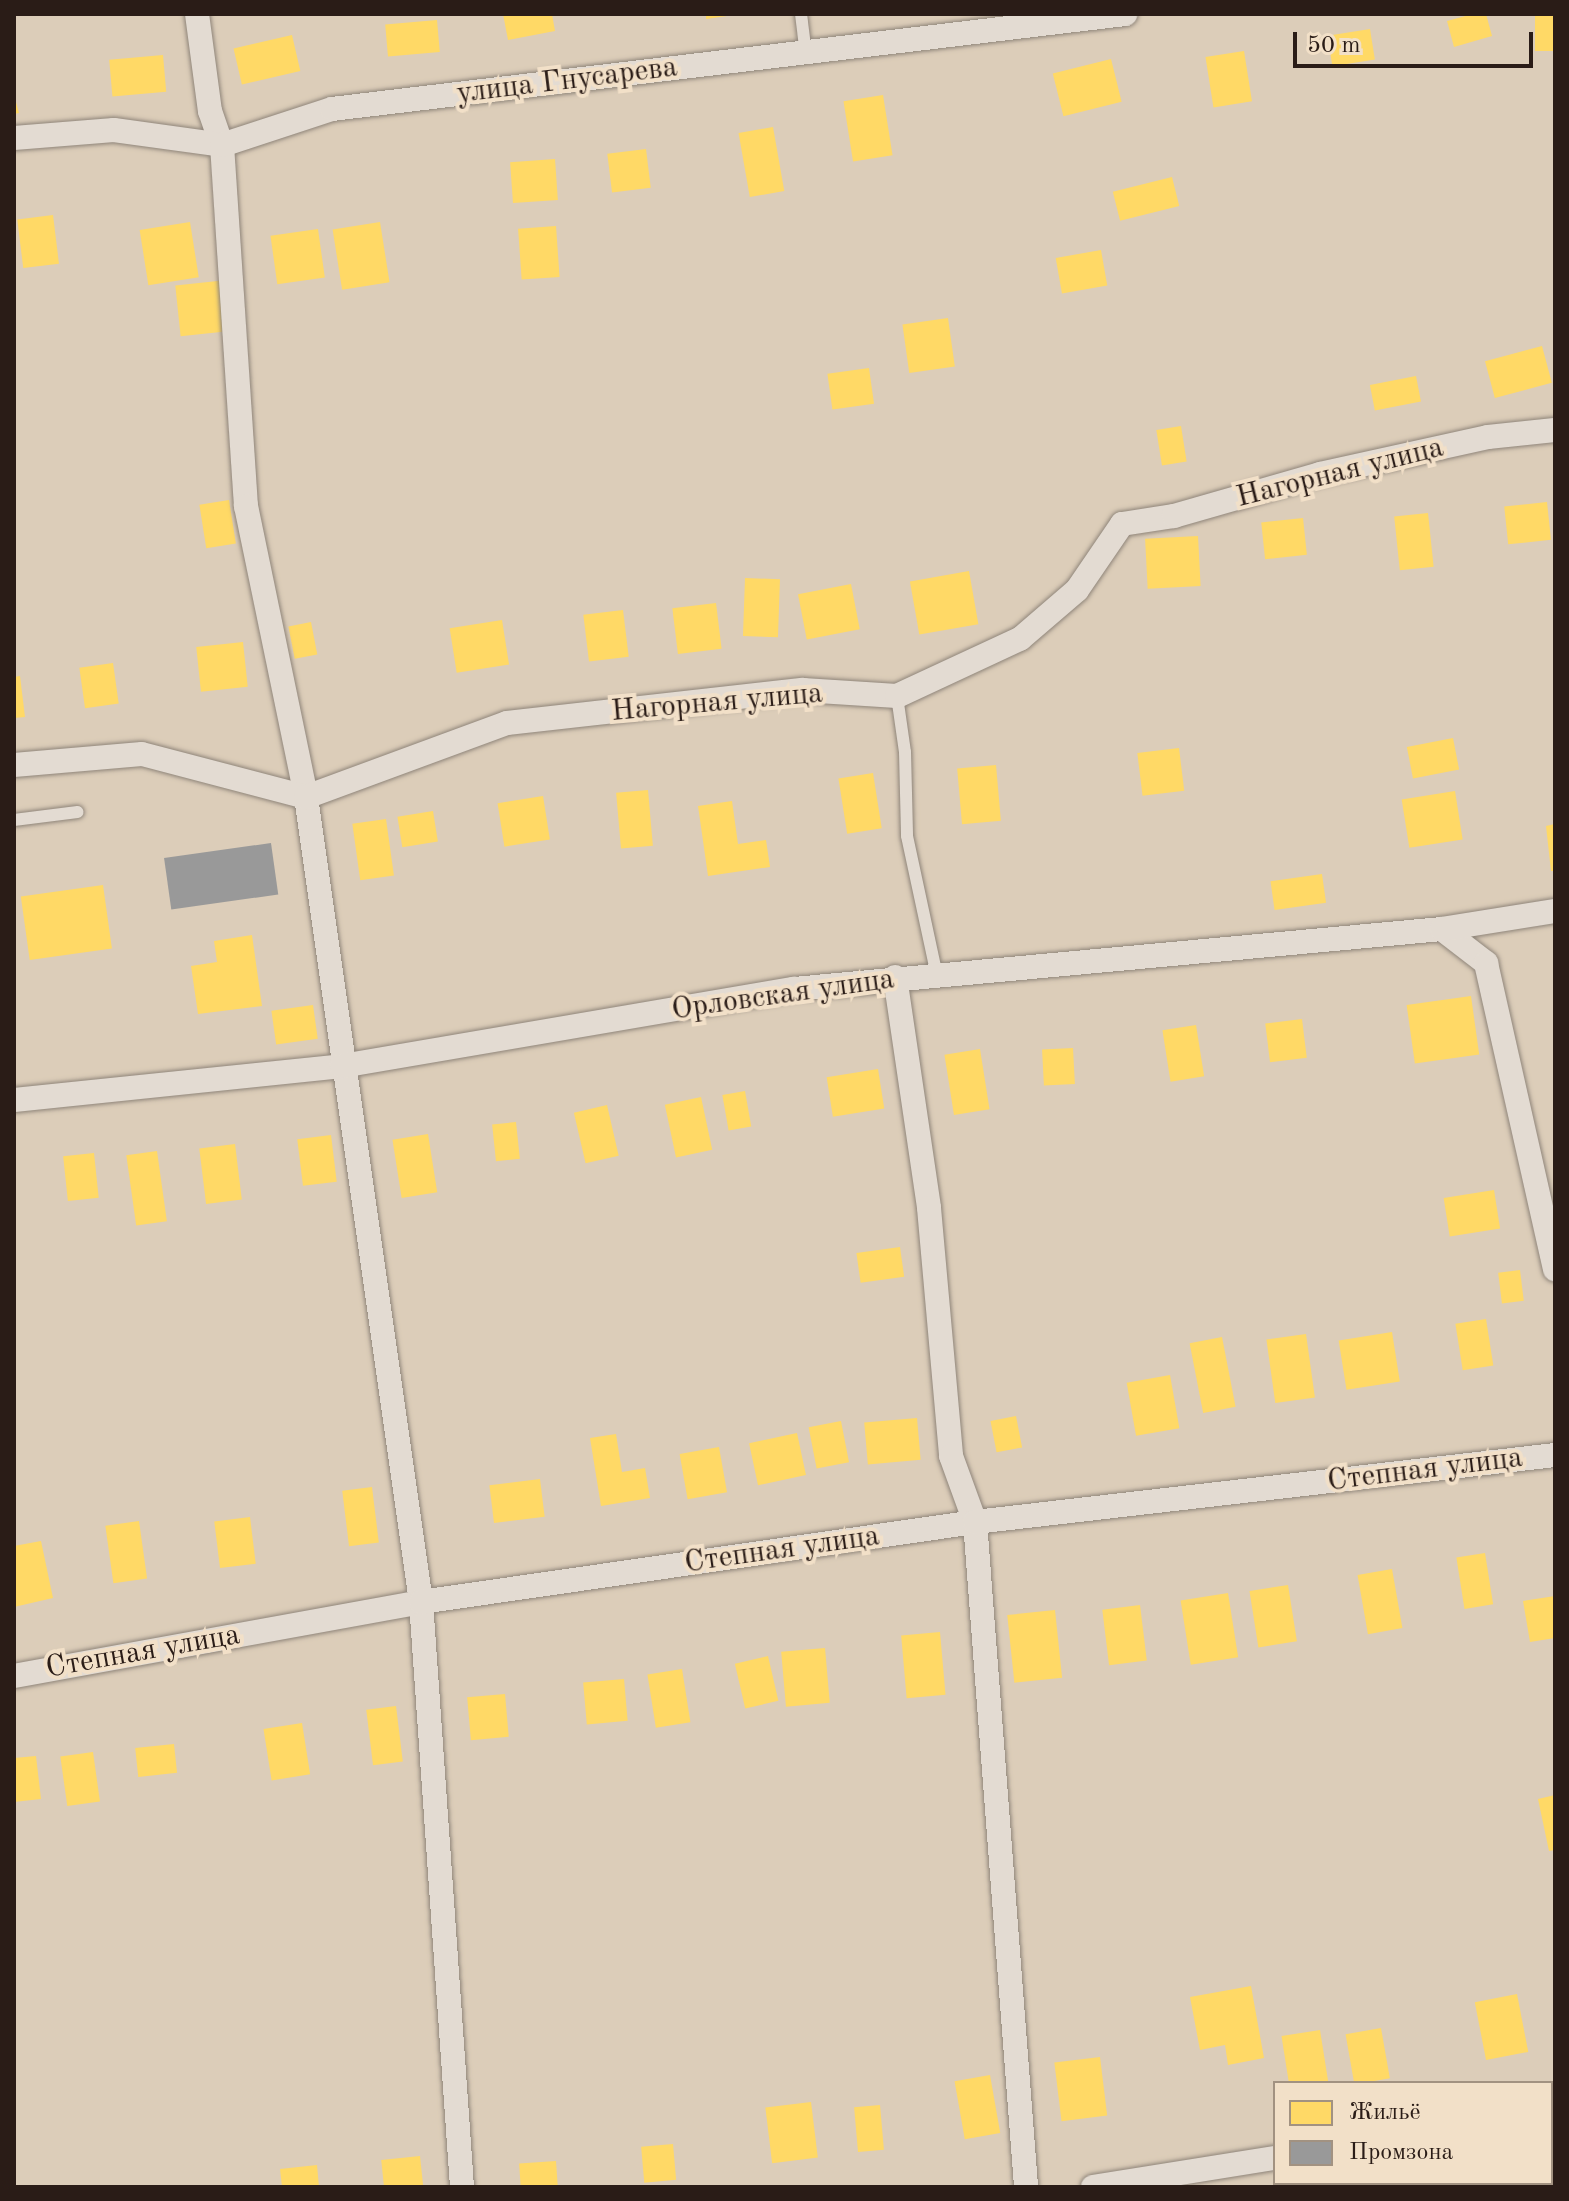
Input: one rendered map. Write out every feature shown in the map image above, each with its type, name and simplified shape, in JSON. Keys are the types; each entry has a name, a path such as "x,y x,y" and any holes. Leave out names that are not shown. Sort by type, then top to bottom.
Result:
{"street":[{"path":"197,14 210,111 222,145 246,506 306,797 342,1066 421,1602 462,2187"},
{"name":"улица Гнусарева","path":"14,138 114,130 222,145 332,109 1125,14"},
{"name":"Нагорная улица","path":"306,797 507,723 803,690 897,696 1020,639 1077,590 1122,524 1174,516 1320,474 1473,440 1555,430"},
{"path":"14,765 142,754 306,797"},
{"name":"Орловская улица","path":"14,1100 342,1066 794,989 895,977 937,976 1442,929 1555,911"},
{"path":"1442,929 1486,963 1555,1269"},
{"path":"895,977 929,1208 951,1456 975,1522 1026,2187"},
{"name":"Степная улица","path":"14,1676 421,1602 975,1522 1555,1455"},
{"path":"1093,2187 1273,2158"}],"lane":[{"path":"801,14 806,52"},
{"path":"897,696 905,752 907,836 937,976"},
{"path":"14,820 77,812"}],"building: Жильё":[{"path":"503,14 552,14 555,31 508,40"},
{"path":"706,14 727,14 727,16 706,19"},
{"path":"1486,14 1492,36 1454,47 1447,21"},
{"path":"1535,14 1555,14 1555,51 1535,51"},
{"path":"437,20 440,52 388,56 385,25"},
{"path":"1370,29 1375,60 1332,66 1328,36"},
{"path":"292,35 300,71 242,85 234,48"},
{"path":"1244,51 1252,101 1213,107 1205,57"},
{"path":"163,55 166,92 112,97 109,60"},
{"path":"1111,59 1122,102 1063,116 1053,74"},
{"path":"14,95 19,113 14,114"},
{"path":"883,95 893,155 853,162 843,101"},
{"path":"773,127 784,191 750,197 739,133"},
{"path":"646,149 651,188 612,192 607,154"},
{"path":"555,159 558,200 513,203 510,162"},
{"path":"1172,177 1179,206 1120,221 1113,192"},
{"path":"53,215 59,264 23,268 17,219"},
{"path":"190,222 199,277 148,285 140,230"},
{"path":"380,222 390,282 342,290 333,230"},
{"path":"556,226 560,277 522,280 518,229"},
{"path":"318,229 325,278 277,284 270,236"},
{"path":"1101,250 1107,285 1062,293 1056,258"},
{"path":"227,280 232,331 181,336 175,285"},
{"path":"948,318 955,367 909,373 902,324"},
{"path":"1542,346 1552,383 1495,398 1485,361"},
{"path":"869,368 874,404 832,409 827,374"},
{"path":"1416,376 1421,402 1375,410 1370,385"},
{"path":"1181,426 1187,462 1162,465 1156,430"},
{"path":"229,500 236,543 206,548 199,505"},
{"path":"1547,502 1551,540 1508,544 1504,506"},
{"path":"1428,513 1434,567 1400,570 1394,517"},
{"path":"1303,518 1307,555 1265,559 1261,522"},
{"path":"1198,536 1201,586 1148,589 1145,539"},
{"path":"969,571 978,624 919,635 910,581"},
{"path":"745,578 780,579 778,637 743,636"},
{"path":"851,584 860,629 807,639 798,594"},
{"path":"716,603 722,649 678,654 672,608"},
{"path":"623,610 629,657 589,662 583,615"},
{"path":"502,620 509,664 457,673 450,628"},
{"path":"311,622 317,654 295,659 288,626"},
{"path":"243,642 248,687 201,692 196,647"},
{"path":"113,663 119,704 85,708 79,668"},
{"path":"20,676 25,717 14,718 14,677"},
{"path":"1453,738 1459,769 1413,778 1407,747"},
{"path":"1179,748 1184,791 1143,796 1137,753"},
{"path":"996,765 1001,821 962,824 957,768"},
{"path":"873,773 882,828 847,834 838,778"},
{"path":"648,790 653,846 621,849 616,793"},
{"path":"1455,791 1463,839 1409,848 1402,799"},
{"path":"543,796 550,839 504,847 498,803"},
{"path":"732,801 738,844 766,840 770,867 708,876 698,806"},
{"path":"433,811 438,842 402,847 397,817"},
{"path":"386,819 394,875 360,880 352,824"},
{"path":"1555,824 1555,871 1551,871 1546,826"},
{"path":"1322,874 1326,903 1275,910 1271,881"},
{"path":"103,885 112,948 30,960 21,897"},
{"path":"252,935 262,1006 198,1014 191,966 217,962 214,941"},
{"path":"1471,996 1479,1054 1415,1063 1407,1005"},
{"path":"313,1005 318,1039 276,1045 271,1011"},
{"path":"1302,1019 1307,1058 1270,1062 1265,1024"},
{"path":"1196,1025 1204,1076 1171,1082 1162,1030"},
{"path":"1073,1048 1075,1084 1044,1086 1042,1050"},
{"path":"980,1049 990,1109 954,1115 944,1055"},
{"path":"878,1069 884,1109 833,1117 827,1077"},
{"path":"745,1091 751,1126 729,1130 722,1095"},
{"path":"701,1097 712,1150 676,1158 665,1105"},
{"path":"607,1105 619,1156 586,1163 574,1113"},
{"path":"516,1122 520,1159 496,1161 492,1125"},
{"path":"428,1134 437,1192 402,1198 392,1140"},
{"path":"331,1135 337,1182 303,1186 297,1139"},
{"path":"235,1144 242,1200 206,1204 199,1148"},
{"path":"157,1151 167,1221 136,1226 126,1155"},
{"path":"94,1153 99,1198 68,1201 63,1156"},
{"path":"1494,1190 1500,1229 1450,1236 1444,1198"},
{"path":"900,1247 904,1277 861,1283 856,1253"},
{"path":"1520,1270 1524,1301 1502,1303 1498,1273"},
{"path":"1486,1319 1493,1365 1463,1370 1455,1324"},
{"path":"1392,1332 1400,1381 1346,1390 1339,1340"},
{"path":"1306,1334 1315,1397 1275,1403 1266,1340"},
{"path":"1222,1337 1236,1407 1203,1413 1190,1343"},
{"path":"1170,1375 1179,1428 1136,1436 1127,1383"},
{"path":"1016,1416 1022,1447 997,1452 990,1421"},
{"path":"917,1418 921,1460 868,1464 864,1423"},
{"path":"841,1421 849,1462 817,1469 809,1427"},
{"path":"797,1433 806,1475 758,1485 749,1443"},
{"path":"616,1434 622,1472 645,1468 650,1498 601,1506 590,1438"},
{"path":"719,1447 727,1492 688,1499 680,1454"},
{"path":"540,1479 545,1517 494,1523 489,1485"},
{"path":"372,1487 379,1543 349,1546 342,1491"},
{"path":"250,1517 256,1564 220,1568 214,1521"},
{"path":"139,1521 147,1578 113,1583 105,1526"},
{"path":"41,1541 53,1598 14,1607 14,1546"},
{"path":"1485,1553 1493,1604 1464,1609 1456,1558"},
{"path":"1392,1569 1402,1628 1368,1634 1358,1575"},
{"path":"1288,1585 1297,1641 1258,1647 1249,1591"},
{"path":"1228,1593 1238,1657 1191,1665 1181,1601"},
{"path":"1555,1596 1555,1638 1530,1642 1523,1601"},
{"path":"1140,1605 1147,1661 1109,1665 1102,1610"},
{"path":"1055,1610 1062,1678 1014,1683 1007,1615"},
{"path":"940,1632 945,1695 907,1698 901,1635"},
{"path":"825,1648 830,1703 786,1707 781,1652"},
{"path":"768,1656 778,1701 745,1708 735,1664"},
{"path":"682,1669 690,1722 656,1728 647,1674"},
{"path":"624,1679 628,1721 587,1724 583,1683"},
{"path":"505,1694 509,1737 471,1740 467,1697"},
{"path":"396,1706 403,1762 373,1765 366,1710"},
{"path":"302,1723 310,1774 272,1780 263,1729"},
{"path":"174,1744 177,1773 138,1777 135,1748"},
{"path":"93,1752 100,1802 67,1806 60,1757"},
{"path":"36,1756 41,1799 14,1802 14,1758"},
{"path":"1555,1795 1555,1850 1549,1851 1538,1799"},
{"path":"1251,1986 1264,2058 1228,2065 1225,2045 1200,2050 1190,1997"},
{"path":"1517,1994 1528,2052 1486,2060 1475,2002"},
{"path":"1381,2028 1390,2078 1354,2081 1346,2034"},
{"path":"1320,2030 1328,2081 1289,2081 1281,2036"},
{"path":"1100,2057 1107,2116 1062,2121 1054,2063"},
{"path":"990,2075 1000,2133 965,2139 955,2081"},
{"path":"811,2102 818,2158 772,2163 765,2108"},
{"path":"880,2105 884,2150 858,2152 854,2107"},
{"path":"673,2144 676,2180 644,2183 641,2147"},
{"path":"420,2156 423,2187 384,2187 381,2160"},
{"path":"556,2161 558,2187 521,2187 519,2164"},
{"path":"317,2165 319,2187 282,2187 280,2169"}],"building: Промзона":[{"path":"271,843 278,894 171,910 164,858"}]}
